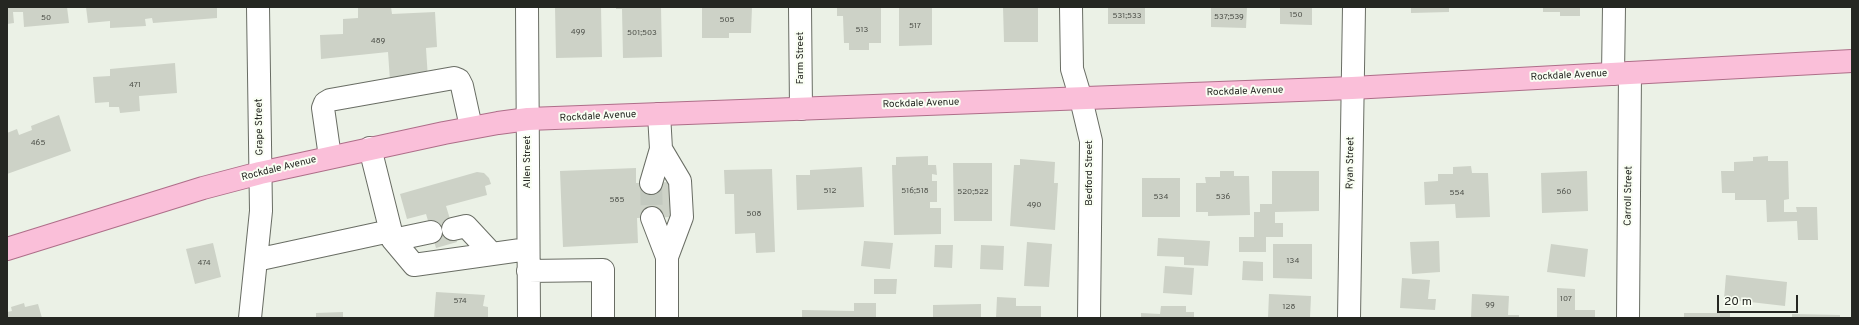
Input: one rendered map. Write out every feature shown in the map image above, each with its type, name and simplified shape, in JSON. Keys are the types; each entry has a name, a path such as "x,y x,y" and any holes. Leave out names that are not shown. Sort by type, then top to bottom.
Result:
{"main road":[{"name":"Rockdale Avenue","path":"7,249 203,188 260,173 471,127 528,119 1352,88 1852,61"}],"street":[{"name":"Grape Street","path":"250,318 261,211 258,7"},
{"name":"Allen Street","path":"527,7 529,318"},
{"name":"Farm Street","path":"800,7 801,108"},
{"name":"Bedford Street","path":"1071,7 1072,69 1091,141 1089,318"},
{"name":"Ryan Street","path":"1349,318 1354,7"},
{"name":"Carroll Street","path":"1614,7 1622,73 1628,318"},
{"path":"330,157 323,108 325,103 330,100 454,78 459,80 462,86 471,127"},
{"path":"651,183 661,149 659,114"},
{"path":"370,148 391,236 414,265 528,249"},
{"path":"661,149 680,181 682,217 667,256 666,318"},
{"path":"652,218 667,256"},
{"path":"453,229 466,226 492,254"},
{"path":"256,260 391,236 431,232"},
{"path":"528,271 604,270 603,318"}],"building":[{"path":"7,7 67,7 69,23 24,27 23,12 13,12 14,23 7,24"},
{"path":"86,7 217,7 217,18 153,23 152,18 145,19 146,26 110,28 110,21 88,23"},
{"path":"358,7 391,7 392,14 435,12 437,47 426,48 428,79 390,81 388,52 321,59 320,35 343,34 343,19 358,18"},
{"path":"555,7 601,7 602,57 556,58"},
{"path":"616,7 661,7 662,57 623,58 622,9 616,9"},
{"path":"702,7 752,7 751,33 729,33 729,38 702,38"},
{"path":"837,7 881,7 881,43 869,43 869,50 849,50 849,43 844,43 843,16 837,16"},
{"path":"899,7 932,7 932,45 899,46"},
{"path":"1003,7 1038,7 1038,42 1004,42"},
{"path":"1108,7 1145,7 1145,24 1108,24"},
{"path":"1211,7 1247,7 1246,28 1211,27"},
{"path":"1280,7 1312,7 1312,25 1280,24"},
{"path":"1411,7 1449,7 1449,12 1411,13"},
{"path":"1543,7 1580,7 1580,16 1560,16 1560,12 1543,12"},
{"path":"175,63 177,93 139,96 140,111 120,113 119,107 109,107 109,102 95,103 93,77 110,76 110,69"},
{"path":"59,115 71,151 7,174 7,133 17,129 19,135 32,130 31,126"},
{"path":"928,156 928,165 936,165 937,175 932,174 932,181 937,181 937,202 930,202 930,208 941,208 941,234 894,235 892,165 896,165 896,157"},
{"path":"1768,156 1768,161 1788,161 1789,199 1784,200 1784,212 1797,212 1796,207 1817,207 1818,240 1798,240 1797,221 1767,222 1766,200 1735,200 1735,193 1722,193 1721,171 1734,171 1734,162 1753,161 1753,157"},
{"path":"1020,159 1055,162 1054,183 1058,183 1055,230 1010,226 1014,165 1020,165"},
{"path":"953,163 992,163 992,221 954,221"},
{"path":"1471,166 1472,173 1488,173 1490,217 1456,218 1455,204 1425,205 1424,182 1438,181 1438,174 1453,174 1453,167"},
{"path":"862,167 864,207 797,210 796,175 810,175 810,170"},
{"path":"636,168 636,183 673,182 674,217 637,218 638,243 563,247 560,171"},
{"path":"772,169 775,252 756,253 755,233 735,234 734,194 725,194 724,170"},
{"path":"1220,171 1234,171 1234,176 1249,176 1250,215 1208,216 1208,212 1196,212 1196,183 1206,183 1205,177 1220,177"},
{"path":"1272,171 1319,171 1319,211 1275,212 1275,223 1283,223 1283,237 1266,237 1266,252 1239,252 1239,237 1254,237 1254,212 1260,212 1260,204 1272,204"},
{"path":"1587,171 1588,211 1542,213 1541,173"},
{"path":"477,172 484,173 489,178 491,184 485,186 487,195 446,206 457,242 436,248 426,214 407,219 400,194"},
{"path":"1142,178 1180,178 1180,217 1142,217"},
{"path":"1158,238 1210,241 1208,266 1184,265 1184,257 1157,256"},
{"path":"864,241 893,243 890,269 861,266"},
{"path":"1439,241 1440,272 1412,274 1410,242"},
{"path":"1027,242 1052,244 1049,287 1024,286"},
{"path":"213,243 221,277 195,284 186,249"},
{"path":"1273,244 1312,244 1312,279 1273,278"},
{"path":"1551,244 1588,249 1585,277 1547,272"},
{"path":"935,245 953,245 952,268 934,267"},
{"path":"981,245 1004,246 1003,270 980,269"},
{"path":"1243,261 1263,262 1263,281 1242,280"},
{"path":"1165,266 1194,268 1192,295 1163,293"},
{"path":"1726,275 1787,282 1785,306 1724,299"},
{"path":"1402,278 1430,280 1428,299 1436,299 1435,310 1400,308"},
{"path":"874,279 897,279 896,294 874,294"},
{"path":"1557,288 1575,289 1575,310 1595,310 1595,318 1557,318"},
{"path":"436,292 485,295 483,306 488,307 488,318 434,318"},
{"path":"1269,294 1311,296 1310,318 1268,318"},
{"path":"1472,294 1509,296 1508,315 1519,315 1519,318 1471,318"},
{"path":"997,297 1016,298 1016,306 1041,306 1041,318 996,318"},
{"path":"24,303 25,307 38,304 42,318 7,318 7,312 12,311 11,307"},
{"path":"854,303 876,303 876,318 802,318 802,310 854,311"},
{"path":"981,304 981,318 933,318 933,305"},
{"path":"1161,306 1186,306 1186,312 1194,312 1194,318 1141,318 1141,313 1160,314"},
{"path":"343,312 343,318 316,318 316,313"},
{"path":"1684,313 1730,313 1730,318 1684,318"},
{"path":"1792,314 1840,315 1840,318 1792,318"}],"tunnel":[{"path":"651,183 652,218"}]}
